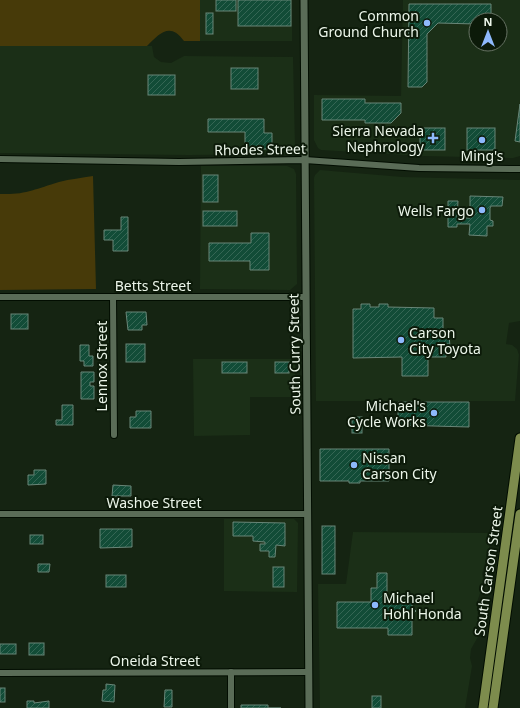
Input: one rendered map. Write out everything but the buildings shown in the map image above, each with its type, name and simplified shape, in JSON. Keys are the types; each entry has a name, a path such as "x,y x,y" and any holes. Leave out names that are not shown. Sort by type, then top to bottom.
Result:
{"main road":[{"name":"South Carson Street","path":"483,708 520,438"},
{"name":"South Carson Street","path":"494,708 517,559 520,514"}],"street":[{"name":"South Curry Street","path":"304,0 310,708"},
{"name":"Rhodes Street","path":"0,160 179,162 305,160 414,167 520,169"},
{"name":"Betts Street","path":"0,296 306,297"},
{"name":"Lennox Street","path":"113,297 114,434"},
{"name":"Washoe Street","path":"0,514 308,514"},
{"path":"504,558 517,559"},
{"path":"231,672 231,708"},
{"name":"Oneida Street","path":"0,673 310,672"}],"shaded area":[{"path":"0,0 200,0 200,41 184,41 179,35 170,31 156,37 147,46 0,46"},
{"path":"200,0 292,0 292,41 200,41"},
{"path":"403,0 520,0 520,156 513,158 423,156 321,150 318,148 314,140 314,95 401,96"},
{"path":"0,46 152,46 154,57 161,62 171,63 184,56 293,57 295,147 287,154 189,155 0,153"},
{"path":"201,166 287,166 294,169 296,174 297,284 290,290 200,289"},
{"path":"320,170 402,177 520,180 520,321 509,323 506,344 512,345 517,349 519,355 515,401 316,401 314,178"},
{"path":"93,176 96,289 0,290 0,194 17,194 63,181"},
{"path":"193,359 295,359 295,397 250,397 250,435 194,436"},
{"path":"224,519 294,519 298,523 297,592 224,591"},
{"path":"353,532 493,533 482,574 484,582 477,602 479,635 471,649 470,658 472,666 465,708 320,708 318,584 346,584"}],"place":[{"name":"Common Ground Church","path":"427,23"},
{"name":"Sierra Nevada Nephrology","path":"433,138"},
{"name":"Ming's","path":"482,140"},
{"name":"Wells Fargo","path":"482,210"},
{"name":"Carson City Toyota","path":"401,340"},
{"name":"Michael's Cycle Works","path":"434,413"},
{"name":"Nissan Carson City","path":"354,465"},
{"name":"Michael Hohl Honda","path":"375,605"}]}
